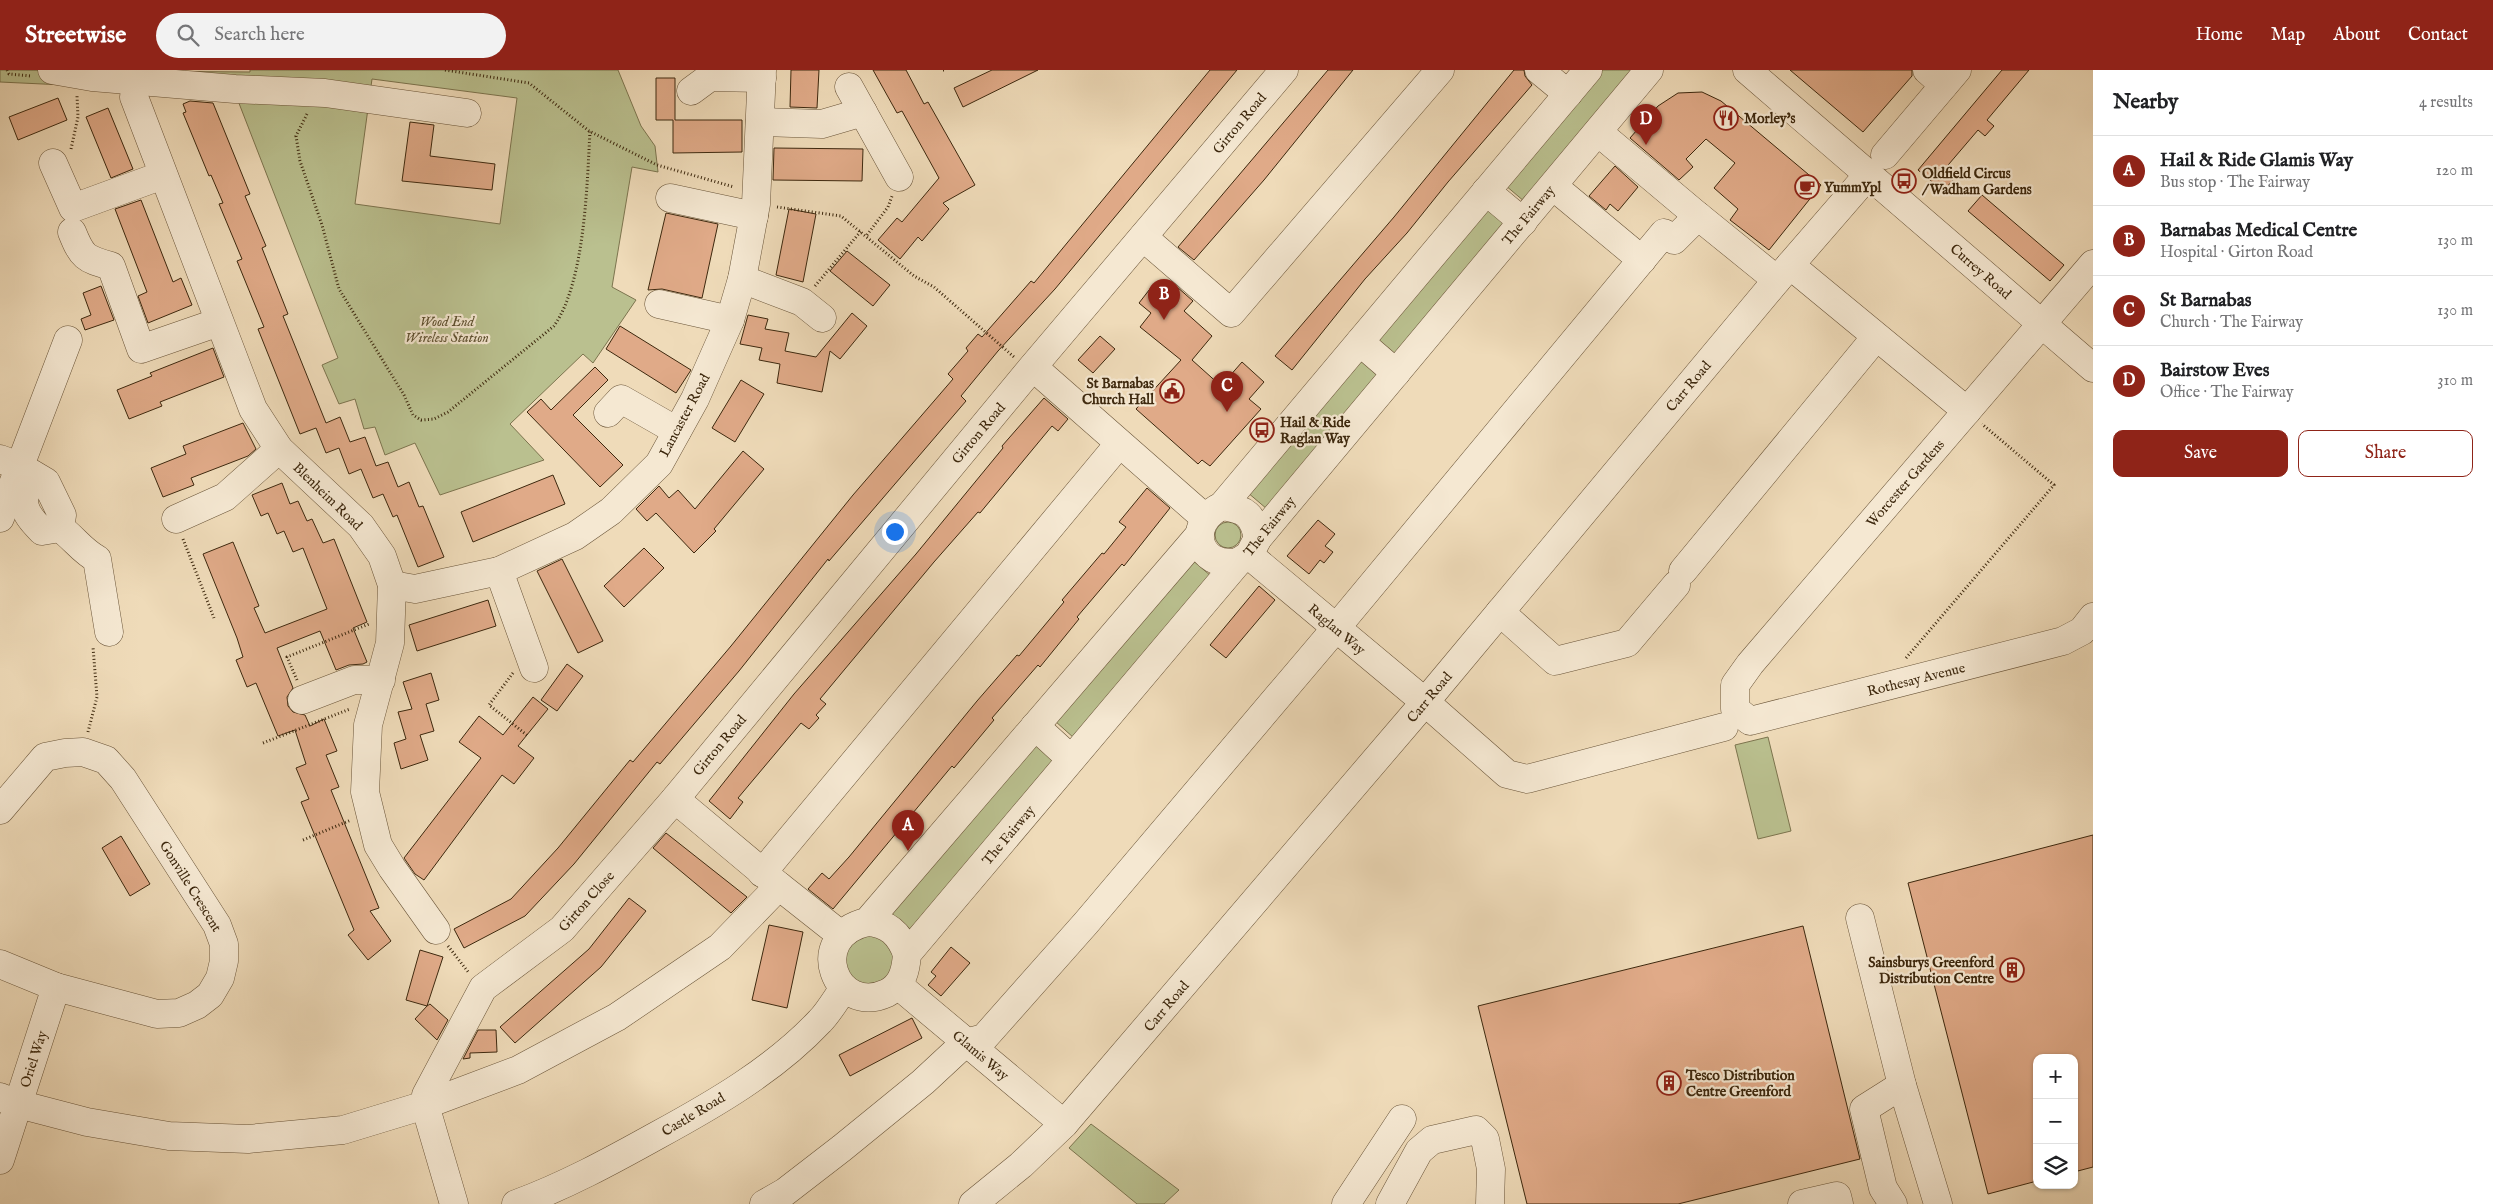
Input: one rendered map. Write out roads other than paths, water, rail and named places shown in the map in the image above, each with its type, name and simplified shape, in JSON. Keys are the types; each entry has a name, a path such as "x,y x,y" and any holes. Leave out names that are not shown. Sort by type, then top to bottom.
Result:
{"street":[{"path":"52,70 101,78 235,89 325,93 467,113"},
{"name":"Girton Road","path":"674,799 1284,70"},
{"path":"1143,237 1231,313 1440,70"},
{"path":"1539,70 1568,94"},
{"path":"868,922 1588,70"},
{"name":"The Fairway","path":"898,985 906,970 907,954 1248,552 1649,70"},
{"name":"Currey Road","path":"1747,70 2093,368"},
{"path":"691,91 710,77 762,74"},
{"name":"Lancaster Road","path":"392,586 415,589 499,571 575,536 611,512 658,464 696,399 730,320 742,279 755,205 762,74"},
{"path":"1885,155 1943,75"},
{"path":"849,87 899,177"},
{"name":"Blenheim Road","path":"134,97 254,409 279,449 361,526 382,556 392,586 390,643 368,725 365,754 365,792 378,845 436,930"},
{"path":"760,122 822,124 863,112"},
{"path":"1598,132 1698,216 1876,337 1967,411"},
{"path":"53,163 72,208 163,175"},
{"name":"Carr Road","path":"973,1204 1022,1165 1064,1124 1425,702 1783,272 1868,175"},
{"path":"1552,186 1642,260"},
{"path":"1486,192 1523,222"},
{"path":"670,198 755,205"},
{"path":"764,1204 785,1192 842,1148 923,1082 965,1043 984,1038 1086,923 1336,628 1664,233 1674,240 1698,216"},
{"path":"72,232 81,253 85,257 111,266 141,349 219,322"},
{"name":"Worcester Gardens","path":"1729,718 1735,685 1750,664 2093,264"},
{"path":"742,279 812,310"},
{"path":"658,304 730,320"},
{"path":"1500,612 1555,661 1627,643 1876,337"},
{"path":"0,518 16,466 68,340"},
{"path":"1360,342 1396,373"},
{"path":"1032,369 1209,519"},
{"path":"608,413 621,399 677,432"},
{"path":"9,1101 87,1122 170,1136 248,1139 343,1130 425,1105 518,1070 617,1017 720,947 771,879 1119,444"},
{"path":"176,519 225,497 279,449"},
{"path":"16,466 46,482 62,514 60,528 73,538 84,552 97,560 101,635"},
{"path":"1237,508 1249,515 1254,523 1248,552 1228,563 1211,558 1204,551 1209,519 1237,508"},
{"name":"Raglan Way","path":"1248,552 1425,702"},
{"path":"499,571 532,660"},
{"name":"Rothesay Avenue","path":"1729,718 1750,721 2063,641 2082,631 2093,617"},
{"path":"304,699 354,680 377,690"},
{"path":"1425,702 1507,774 1528,779 1729,718"},
{"path":"1035,726 1071,759"},
{"name":"Gonville Crescent","path":"0,810 45,757 84,752 106,760 123,779 218,926 224,944 224,961 220,978 210,995 197,1005 180,1013 157,1014 56,987 0,964"},
{"path":"674,799 841,935"},
{"name":"Girton Close","path":"425,1105 426,1094 483,988 562,929 674,799"},
{"path":"1860,918 1902,1085 1938,1204"},
{"path":"898,985 880,996 868,998 855,995 844,988 834,972 832,959 834,946 841,935 856,924 876,922 893,930 902,940 907,954"},
{"name":"Glamis Way","path":"898,985 1064,1124"},
{"name":"Oriel Way","path":"0,1160 9,1101 56,987"},
{"name":"Castle Road","path":"516,1204 612,1161 687,1119 742,1084 785,1054 820,1021 844,988"},
{"path":"1893,1204 1883,1188 1864,1109 1902,1085"},
{"path":"425,1105 454,1204"},
{"path":"1346,1204 1402,1119"},
{"path":"1390,1204 1419,1151 1432,1140 1476,1130 1485,1139 1491,1169 1490,1204"},
{"path":"1802,1204 1837,1196 1839,1204"}],"place":[{"name":"Morley's","path":"1726,118"},
{"name":"Bairstow Eves","path":"1646,145"},
{"name":"Oldfield Circus / Wadham Gardens","path":"1904,181"},
{"name":"YummYpl","path":"1807,187"},
{"name":"Barnabas Medical Centre","path":"1164,320"},
{"name":"St Barnabas Church Hall","path":"1172,391"},
{"name":"St Barnabas","path":"1227,412"},
{"name":"Hail & Ride Raglan Way","path":"1262,430"},
{"name":"Hail & Ride Glamis Way","path":"908,851"},
{"name":"Sainsburys Greenford Distribution Centre","path":"2012,970"},
{"name":"Tesco Distribution Centre Greenford","path":"1669,1083"}],"park label":[{"name":"Wood End Wireless Station","path":"447,330"}]}
